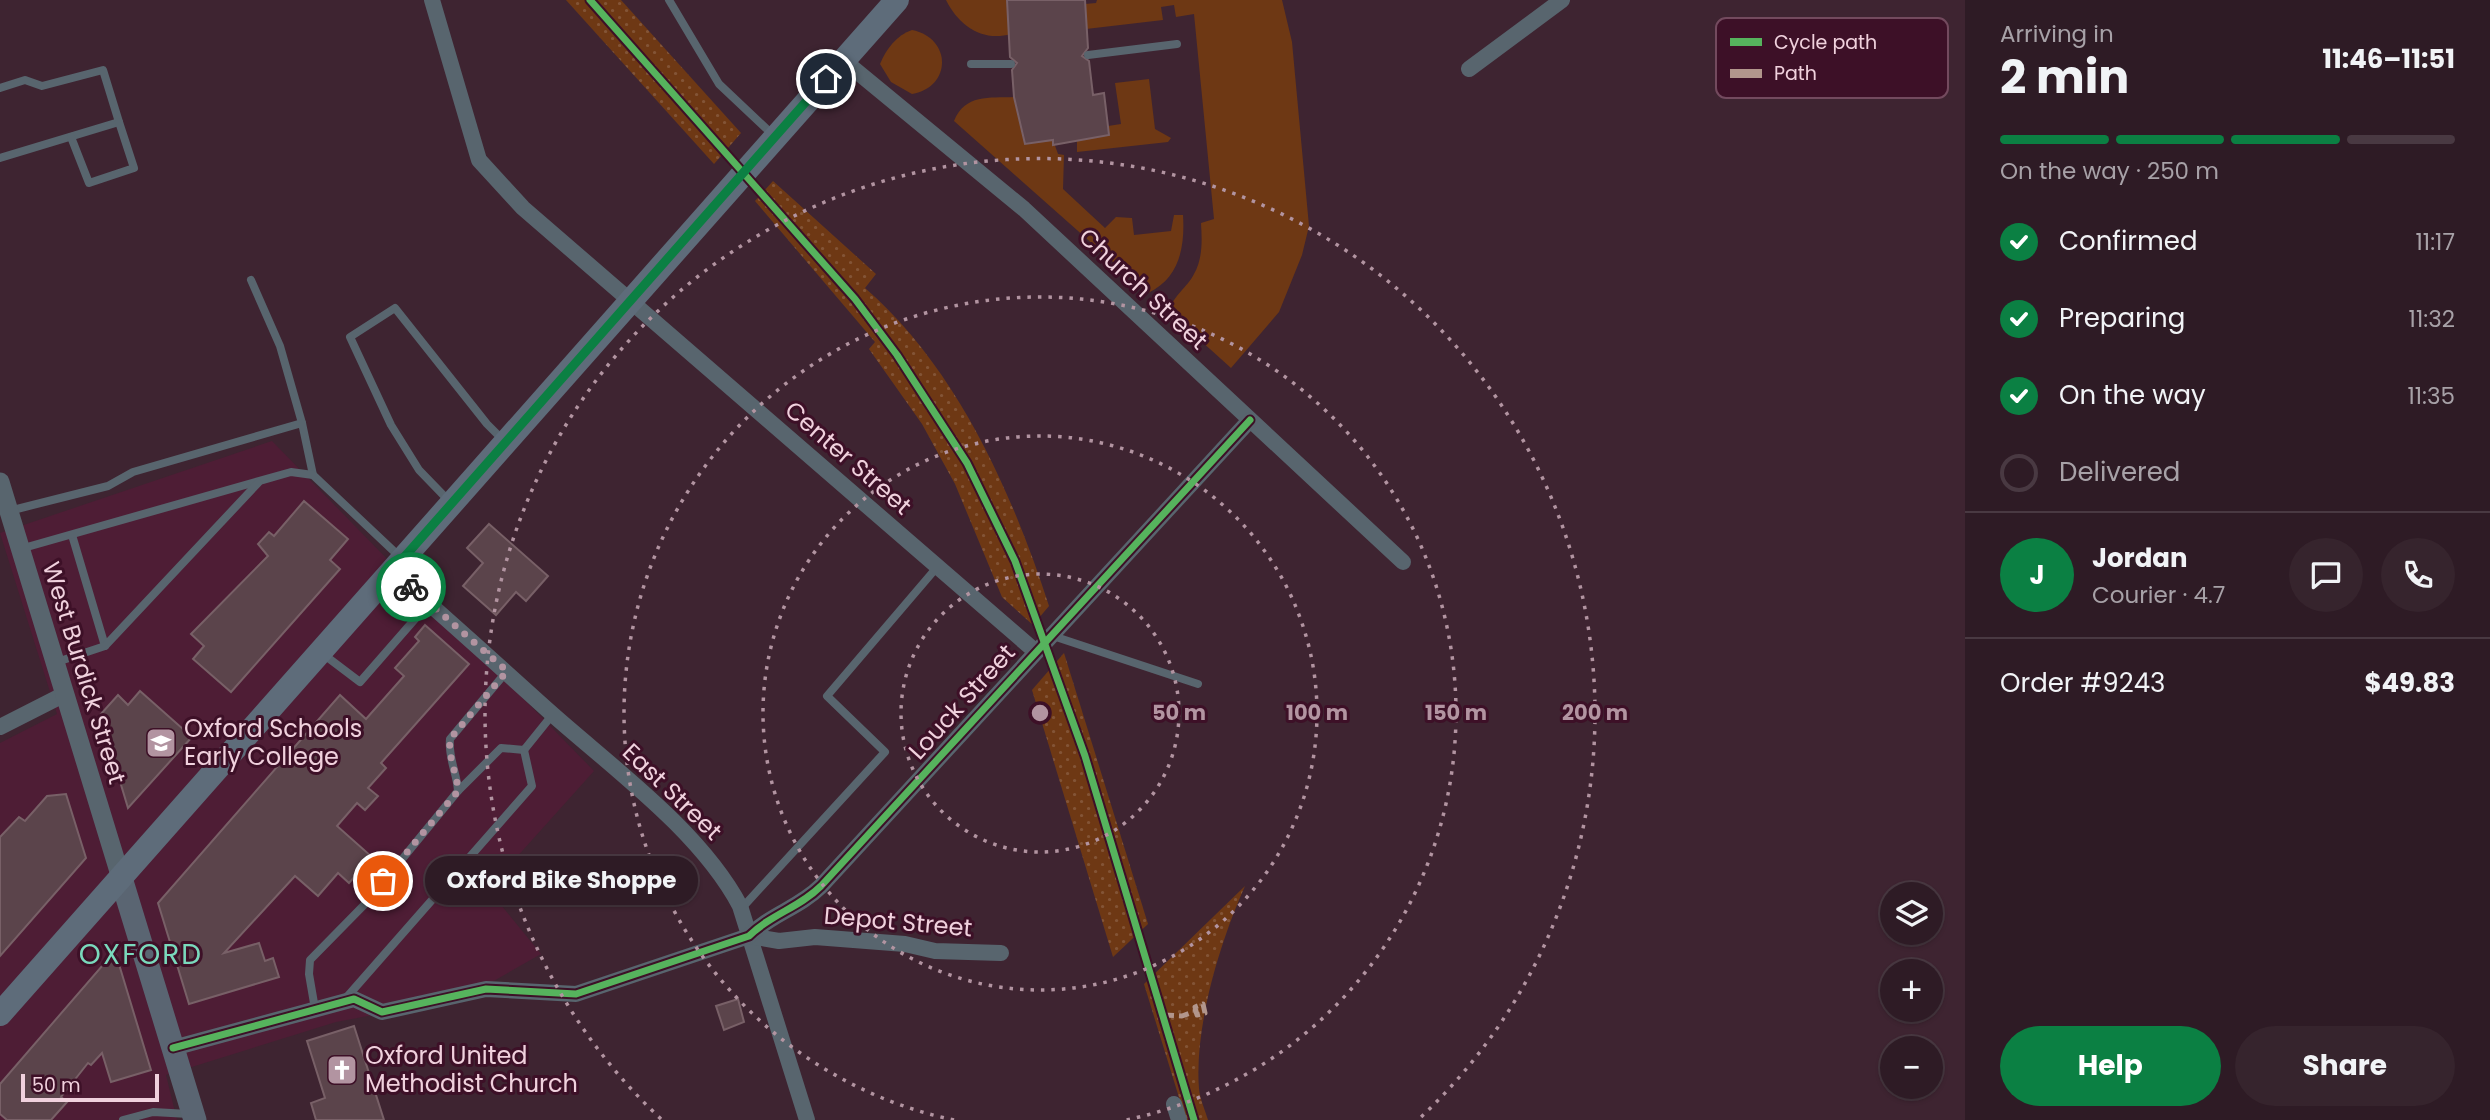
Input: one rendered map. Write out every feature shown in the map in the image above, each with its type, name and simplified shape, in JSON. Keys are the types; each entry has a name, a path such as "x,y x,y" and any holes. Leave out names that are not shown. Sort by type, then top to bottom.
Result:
{"main road":[{"path":"0,1014 897,0"},
{"path":"121,878 194,1117"}],"street":[{"name":"Center Street","path":"432,0 479,160 523,208 1035,651"},
{"path":"1469,69 1562,0"},
{"name":"Church Street","path":"843,60 1024,209 1403,562"},
{"name":"Louck Street","path":"749,936 762,923 804,903 821,886 1251,420"},
{"name":"West Burdick Street","path":"0,482 121,878"},
{"name":"East Street","path":"398,565 429,603 591,746 703,852 727,881 741,909 807,1120"},
{"path":"0,727 65,694"},
{"path":"173,1048 354,999 382,1012 486,989 576,994 749,936"},
{"name":"Depot Street","path":"749,936 779,941 815,937 905,944 935,951 1001,953"}],"lane":[{"path":"669,0 719,84 775,137"},
{"path":"1088,55 1177,44"},
{"path":"971,64 1011,64"},
{"path":"0,88 25,80 42,86 103,70 134,168 89,183 71,137"},
{"path":"0,158 119,122"},
{"path":"251,280 280,346 302,423 313,475 398,565"},
{"path":"452,503 419,470 391,425 350,337 395,308 487,424 505,442"},
{"path":"9,511 108,486 133,472 302,423"},
{"path":"20,549 291,472 313,475"},
{"path":"55,662 105,646 260,481"},
{"path":"72,535 105,646"},
{"path":"741,909 885,752 827,696 938,566"},
{"path":"321,652 360,682 429,603"},
{"path":"1050,635 1198,684"},
{"path":"458,791 457,773 448,754 450,739 507,671"},
{"path":"524,750 553,714"},
{"path":"315,1009 309,974 310,960 367,902 458,791 501,748 524,750"},
{"path":"343,1002 532,786 524,750"},
{"path":"123,1120 153,1112 194,1117"}],"shaded area":[{"path":"566,0 621,0 741,133 714,164"},
{"path":"946,0 1007,0 1011,34 990,36 972,30 951,9"},
{"path":"1097,0 1282,0 1292,42 1309,226 1302,255 1279,312 1231,368 1169,312 1197,268 1201,249 1201,223 1214,219 1194,14 1176,17 1174,5 1161,7 1163,20 1086,29 1085,4 1096,3"},
{"path":"912,30 934,42 942,62 940,73 934,82 925,90 912,94 891,82 880,64 893,43"},
{"path":"1149,79 1155,129 1171,138 1168,142 1077,152 1077,138 1109,135 1108,126 1121,124 1115,83"},
{"path":"1014,97 1025,144 1053,140 1058,154 1064,155 1063,189 1105,228 1116,217 1132,218 1134,235 1171,231 1174,215 1183,215 1183,238 1178,260 1174,270 1159,287 1148,293 954,121 959,112 971,102 987,98"},
{"path":"773,181 876,274 865,288 898,320 927,355 978,434 1018,519 1049,606 1033,625 1002,597 955,484 922,424 869,349 875,342 755,201"},
{"path":"272,441 594,771 488,889 541,954 464,998 336,1022 166,1075 177,1120 0,1120 0,743 57,714 0,533"},
{"path":"1064,653 1148,924 1113,957 1032,690"},
{"path":"1245,886 1218,958 1205,1012 1199,1089 1208,1120 1186,1120 1144,984"}],"building":[{"path":"1007,0 1085,0 1088,48 1082,56 1089,61 1093,95 1104,93 1109,135 1053,145 1053,140 1025,144 1014,97 1012,70 1017,63 1010,57"},
{"path":"304,501 348,539 330,560 340,569 231,692 193,659 204,646 191,634 268,556 258,544 269,532 274,536"},
{"path":"489,524 548,576 526,601 516,592 496,615 463,586 483,563 467,548"},
{"path":"425,625 469,664 381,763 386,768 368,788 378,796 365,810 357,803 337,826 372,857 349,883 338,873 318,896 295,876 224,953 259,943 265,961 273,958 279,977 189,1004 158,903 340,695 366,719 404,676 395,668 419,641 415,637"},
{"path":"140,691 192,737 128,808 100,715 118,695 128,705"},
{"path":"66,794 86,858 0,956 0,837 19,817 25,821 47,796"},
{"path":"115,951 151,1070 111,1082 102,1053 91,1065 88,1063 61,1097 67,1102 51,1120 7,1120 0,1114 0,1084"},
{"path":"738,999 744,1022 724,1030 716,1006"},
{"name":"Oxford United Methodist Church","path":"354,1026 384,1120 316,1120 311,1103 325,1098 307,1041"}],"marked path":[{"path":"1164,1015 1182,1016 1196,1011 1197,1015 1205,1013 1203,1004 1195,1007 1196,1011"}],"cycle path":[{"path":"590,0 855,299 897,355 967,463 1015,561 1085,756 1194,1120"},
{"path":"173,1048 354,999 382,1012 486,989 576,994 749,936 821,886 1250,420"}],"way so far":[{"path":"383,881 458,791 457,773 448,754 450,739 507,671 411,587"}],"place":[{"name":"Oxford Schools Early College","path":"161,743"},
{"name":"Oxford Bike Shoppe","path":"383,881"},
{"name":"Oxford United Methodist Church","path":"342,1070"}],"district":[{"name":"OXFORD","path":"141,954"}],"route":[{"path":"411,587 392,571 826,79"}]}
